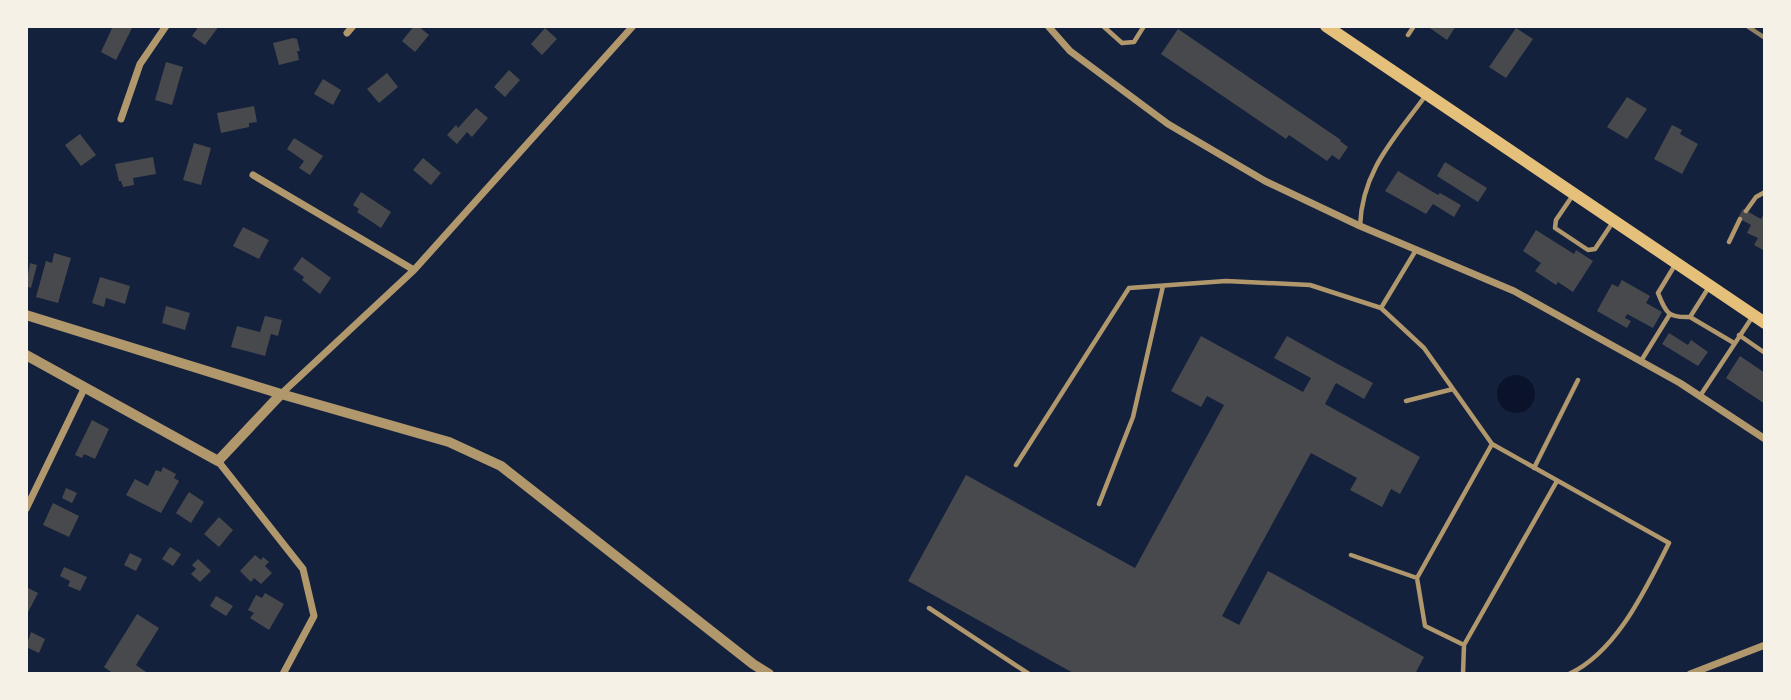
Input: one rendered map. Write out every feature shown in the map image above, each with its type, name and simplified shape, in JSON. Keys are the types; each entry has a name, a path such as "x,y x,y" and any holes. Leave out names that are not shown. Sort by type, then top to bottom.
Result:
{"main road":[{"path":"1326,26 1759,319"}],"street":[{"path":"121,119 139,64 166,26"},
{"path":"347,33 353,26"},
{"path":"218,461 281,394 414,270 633,26"},
{"path":"1048,26 1070,51 1168,124 1279,189 1514,291 1700,396 1764,438"},
{"path":"253,175 414,270"},
{"path":"26,315 281,394 449,442 501,466 769,674"},
{"path":"26,355 218,461 303,569 314,616 283,674"},
{"path":"26,509 85,387"},
{"path":"1690,674 1765,645"}],"lane":[{"path":"1103,26 1122,43 1134,42 1144,26"},
{"path":"1408,35 1414,26"},
{"path":"1360,226 1364,190 1377,163 1426,94"},
{"path":"1746,211 1756,197 1765,192"},
{"path":"1574,194 1556,220 1555,228 1588,250 1595,249 1614,221"},
{"path":"1729,242 1741,219"},
{"path":"1381,308 1416,249"},
{"path":"1676,263 1658,293 1665,311 1676,318 1690,317 1734,343"},
{"path":"1016,465 1129,288 1226,281 1310,285 1381,308 1424,348 1492,444 1670,543 1632,614 1587,666 1569,674"},
{"path":"1099,504 1133,417 1163,286"},
{"path":"1690,317 1710,286"},
{"path":"1641,362 1670,314"},
{"path":"1700,396 1739,335 1759,319"},
{"path":"1739,335 1765,353"},
{"path":"1534,468 1578,380"},
{"path":"1406,401 1453,389"},
{"path":"1464,645 1425,626 1417,578 1492,444"},
{"path":"1463,674 1464,645 1557,481"},
{"path":"1351,555 1417,578"},
{"path":"929,608 1029,674"}],"water":[{"path":"1516,375 1529,381 1535,394 1529,407 1516,413 1503,407 1497,394 1503,381"}],"building":[{"path":"113,26 133,26 116,60 101,52"},
{"path":"199,26 219,26 205,45 192,36"},
{"path":"414,26 429,35 415,52 402,41"},
{"path":"1427,26 1456,26 1447,40"},
{"path":"545,28 557,39 542,55 531,44"},
{"path":"1516,28 1533,39 1506,78 1489,67"},
{"path":"1178,29 1341,140 1348,147 1339,160 1332,155 1327,161 1289,135 1286,139 1161,54"},
{"path":"297,39 299,60 279,65 273,43"},
{"path":"166,62 183,67 172,105 155,100"},
{"path":"509,70 520,80 505,97 494,87"},
{"path":"387,73 398,87 379,103 367,89"},
{"path":"323,79 341,90 333,105 314,94"},
{"path":"1627,97 1647,109 1627,139 1607,127"},
{"path":"254,106 257,122 249,123 249,127 221,133 217,113"},
{"path":"476,108 488,118 472,137 467,132 457,144 447,135 456,125 458,128"},
{"path":"1672,125 1682,130 1680,134 1698,144 1682,174 1654,159"},
{"path":"80,134 96,155 81,166 65,145"},
{"path":"294,138 323,156 310,175 299,168 304,161 287,149"},
{"path":"194,143 211,148 201,185 183,180"},
{"path":"153,157 156,174 133,178 134,185 123,187 115,164"},
{"path":"423,158 441,173 431,185 413,170"},
{"path":"1445,162 1487,188 1478,202 1437,176"},
{"path":"1398,171 1438,195 1440,193 1461,205 1454,217 1433,204 1426,214 1385,191"},
{"path":"361,192 391,212 381,228 357,212 359,209 353,205"},
{"path":"1743,209 1761,219 1765,212 1765,251 1754,245 1758,238 1747,233 1751,225 1738,218"},
{"path":"243,227 269,240 259,259 233,246"},
{"path":"1536,230 1574,254 1576,250 1593,261 1573,292 1535,271 1541,263 1523,251"},
{"path":"54,253 71,258 58,303 36,297 46,261 52,263"},
{"path":"302,257 331,278 320,294 293,269"},
{"path":"30,263 37,265 31,288 26,286"},
{"path":"100,277 130,286 125,304 106,298 104,307 92,303"},
{"path":"1622,280 1650,296 1646,303 1662,312 1653,328 1627,314 1625,318 1631,321 1627,328 1597,311 1612,284 1618,287"},
{"path":"166,306 190,313 185,330 162,323"},
{"path":"265,316 282,320 278,336 271,334 265,356 231,347 237,326 260,332"},
{"path":"1669,333 1688,345 1691,340 1708,352 1698,366 1662,344"},
{"path":"1201,336 1303,392 1311,378 1274,358 1287,336 1373,383 1364,399 1336,383 1325,404 1420,457 1400,494 1391,489 1382,507 1350,490 1357,478 1311,453 1222,616 1239,625 1268,571 1424,657 1415,674 1075,674 908,581 966,475 1135,568 1224,405 1207,396 1201,407 1171,391"},
{"path":"1740,356 1765,373 1765,404 1726,378"},
{"path":"92,420 109,429 95,459 84,454 82,458 75,455"},
{"path":"163,467 176,474 174,478 179,481 161,513 126,495 135,479 148,486 156,470 161,472"},
{"path":"66,488 77,493 72,503 62,498"},
{"path":"189,492 204,502 191,523 176,513"},
{"path":"53,503 79,516 69,537 43,525"},
{"path":"219,517 233,530 219,547 204,534"},
{"path":"170,547 181,554 173,566 162,559"},
{"path":"130,553 142,559 136,571 124,565"},
{"path":"255,555 269,562 265,566 272,573 261,584 254,578 251,582 240,571"},
{"path":"198,559 211,571 200,582 191,574 196,569 192,565"},
{"path":"64,567 87,577 80,591 68,586 70,581 60,576"},
{"path":"26,587 38,593 26,616"},
{"path":"265,593 284,604 269,630 250,618 254,613 248,610 256,595 262,598"},
{"path":"216,596 233,606 226,616 210,606"},
{"path":"137,614 159,628 136,665 149,674 114,674 104,667"},
{"path":"31,632 45,639 39,653 26,647"}],"railway":[{"path":"1747,26 1765,38"}]}
